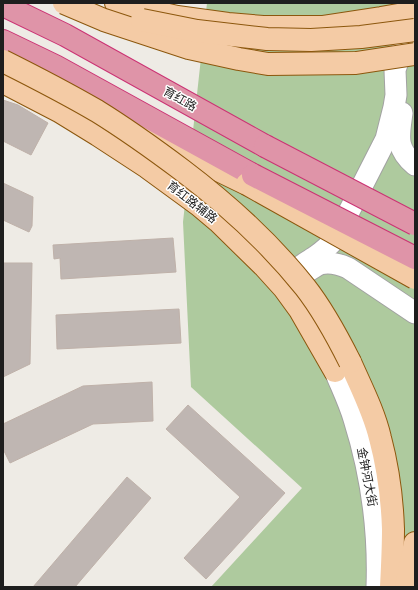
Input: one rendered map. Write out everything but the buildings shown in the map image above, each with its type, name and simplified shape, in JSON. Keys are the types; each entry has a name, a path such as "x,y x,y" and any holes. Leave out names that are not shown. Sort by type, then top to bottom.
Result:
{"highway":[{"name":"育红路","path":"3,4 65,34 265,146 415,224"},
{"path":"3,41 55,66 253,175 415,258"}],"main road":[{"path":"64,3 104,20 182,46 268,64 356,63 406,59"},
{"path":"83,3 109,12 169,26 197,31 267,38 311,40 361,37 415,30"},
{"path":"116,3 177,17 263,27 322,27 415,12"},
{"path":"3,61 46,82 98,112 151,147 207,189 254,230 305,288 332,328 350,362 371,409 380,437 391,502 393,530 391,587"},
{"name":"育红路辅路","path":"3,82 98,135 199,205 265,267 284,288 304,315 335,371"},
{"path":"98,112 247,184 415,278"},
{"path":"406,587 415,543"}],"street":[{"path":"347,23 370,29 382,39 389,50 406,59"},
{"path":"415,23 407,36 406,59 399,68 404,102 399,138 403,152 415,166"},
{"path":"290,296 288,283 293,272 315,257 335,239 386,139 396,95 395,70 406,59"},
{"path":"367,175 383,164 392,163 415,166"},
{"path":"340,228 343,249 349,262 360,275"},
{"path":"265,267 280,274 292,274 306,272 320,264 340,264 360,275 415,313"},
{"name":"金钟河大街","path":"335,371 354,417 367,469 375,516 377,587"}],"green space":[{"path":"207,3 415,3 415,587 211,587 302,488 191,387 183,222"}]}
